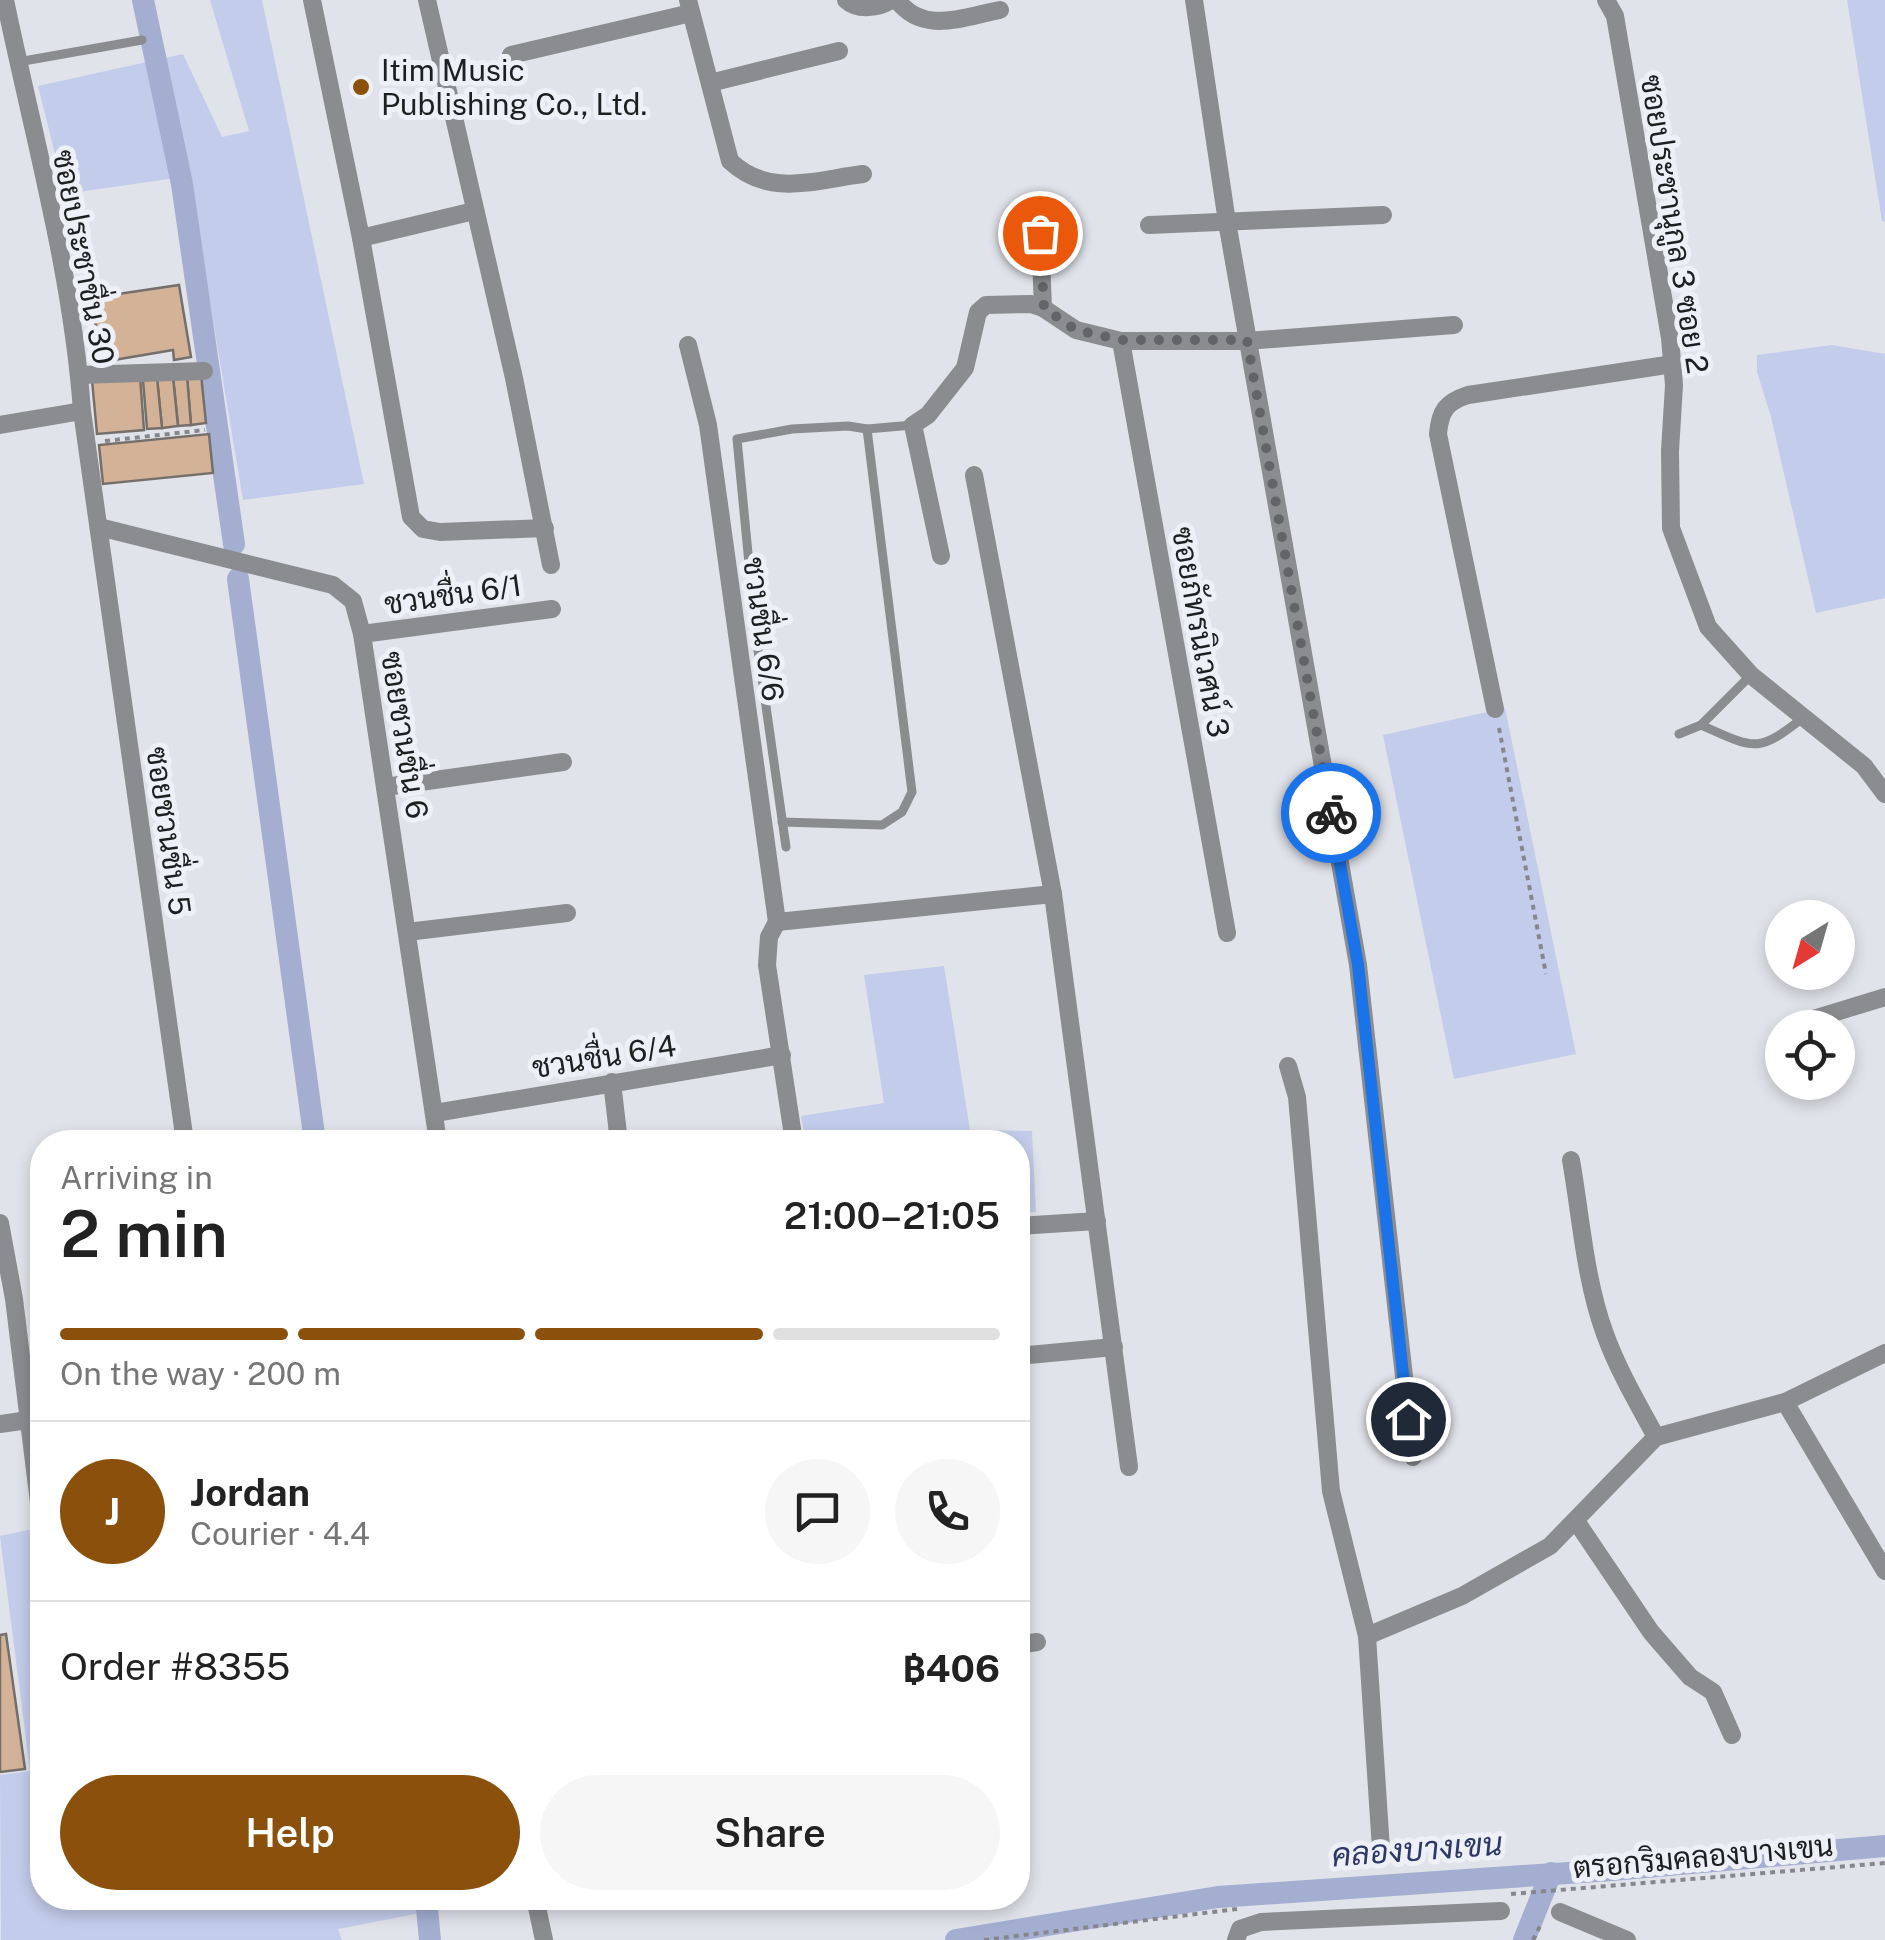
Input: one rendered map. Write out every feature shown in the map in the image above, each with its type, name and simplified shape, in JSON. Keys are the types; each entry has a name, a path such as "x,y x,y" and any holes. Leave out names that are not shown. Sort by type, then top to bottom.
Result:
{"street":[{"name":"ซอยประชาชื่น 30","path":"5,0 64,279 99,527"},
{"path":"312,0 412,516 422,529 440,532 545,528"},
{"path":"427,0 514,378 551,565"},
{"path":"846,0 851,5 880,7 894,0 919,20 933,21 1000,10"},
{"path":"1194,0 1247,340 1358,965 1413,1457"},
{"name":"ซอยประชานุกูล 3 ซอย 2","path":"1606,0 1615,16 1673,364 1671,528 1708,627 1751,675 1864,766 1885,794"},
{"path":"511,55 690,6 730,161 746,176 769,185 863,174"},
{"path":"710,82 839,51"},
{"path":"361,238 474,211"},
{"path":"1150,225 1383,215"},
{"path":"1040,233 1044,308"},
{"path":"941,556 913,425 940,401 966,368 978,312 986,305 1044,308 1076,330 1121,340 1247,340 1454,325"},
{"name":"ซอยภัทรนิเวศน์ 3","path":"1121,340 1228,933"},
{"name":"ชวนชื่น 6/6","path":"688,346 708,425 778,922"},
{"path":"1495,709 1438,434 1439,416 1450,401 1468,395 1673,364"},
{"path":"79,375 204,370"},
{"path":"0,425 82,411"},
{"path":"974,476 1053,894 1128,1467"},
{"name":"ซอยชวนชื่น 6","path":"99,527 333,585 353,601 362,634 386,786 436,1130"},
{"name":"ซอยชวนชื่น 5","path":"99,527 183,1130"},
{"name":"ชวนชื่น 6/1","path":"362,634 552,609"},
{"path":"386,786 563,762"},
{"path":"792,1130 767,965 769,937 778,922 1053,894"},
{"path":"407,932 567,913"},
{"path":"1841,1010 1885,997"},
{"name":"ชวนชื่น 6/4","path":"434,1113 782,1055"},
{"path":"1288,1066 1297,1097 1331,1491 1367,1636 1382,1849"},
{"path":"612,1082 618,1130"},
{"path":"1571,1160 1591,1282 1604,1332 1656,1438"},
{"path":"1030,1225 1097,1221"},
{"path":"0,1222 7,1300 30,1435"},
{"path":"1030,1355 1114,1347"},
{"path":"1367,1636 1462,1596 1550,1546 1656,1438 1785,1402 1885,1353"},
{"path":"1785,1402 1885,1571"},
{"path":"0,1424 28,1420"},
{"path":"1576,1520 1651,1632 1690,1677 1713,1692 1732,1734"},
{"path":"538,1910 544,1940"},
{"path":"1236,1940 1240,1928 1261,1922 1500,1911"},
{"path":"1560,1912 1627,1940"}],"lane":[{"path":"18,62 142,40"},
{"path":"786,847 756,636 737,439 792,428 913,425"},
{"path":"782,822 882,825 902,812 912,792 867,429"},
{"path":"1678,734 1701,725 1751,675"},
{"path":"1701,725 1754,746 1773,741 1804,716"}],"path":[{"path":"86,443 205,430"},
{"path":"1495,709 1546,974"},
{"name":"ตรอกริมคลองบางเขน","path":"1525,1893 1885,1862"}],"shaded area":[{"path":"210,0 262,0 364,484 243,500 189,176 65,194 38,86 183,54 222,137 249,131"},
{"path":"1847,0 1885,0 1885,222 1882,221"},
{"path":"1832,345 1885,354 1885,598 1816,613 1757,372 1757,355"},
{"path":"1505,708 1576,1054 1454,1079 1383,735"},
{"path":"944,966 970,1130 804,1130 801,1116 884,1103 864,975"},
{"path":"1030,1131 1032,1131 1036,1212 1030,1212"},
{"path":"30,1530 30,1771 0,1536"},
{"path":"30,1771 30,1910 436,1910 338,1929 342,1940 1,1940 0,1775"}],"building":[{"path":"179,285 191,357 174,360 173,350 102,362 91,298"},
{"path":"201,374 206,423 191,425 187,376"},
{"path":"140,376 144,430 97,434 92,380"},
{"path":"187,376 191,425 178,426 173,377"},
{"path":"173,377 178,426 162,428 157,378"},
{"path":"157,378 162,428 147,429 143,380"},
{"path":"209,434 213,473 103,484 99,445"},
{"path":"6,1634 25,1769 0,1772 0,1635"}],"waterway":[{"path":"143,0 182,184 234,544"},
{"path":"238,579 313,1130"},
{"name":"คลองบางเขน","path":"956,1940 1218,1897 1612,1870 1885,1846"},
{"path":"1524,1940 1551,1873"},
{"path":"427,1910 430,1940"}],"way so far":[{"path":"1040,233 1044,308 1063,324 1121,340 1247,340 1331,813"}],"place":[{"name":"Itim Music Publishing Co., Ltd.","path":"361,87"}],"route":[{"path":"1331,813 1358,965 1408,1419"}]}
